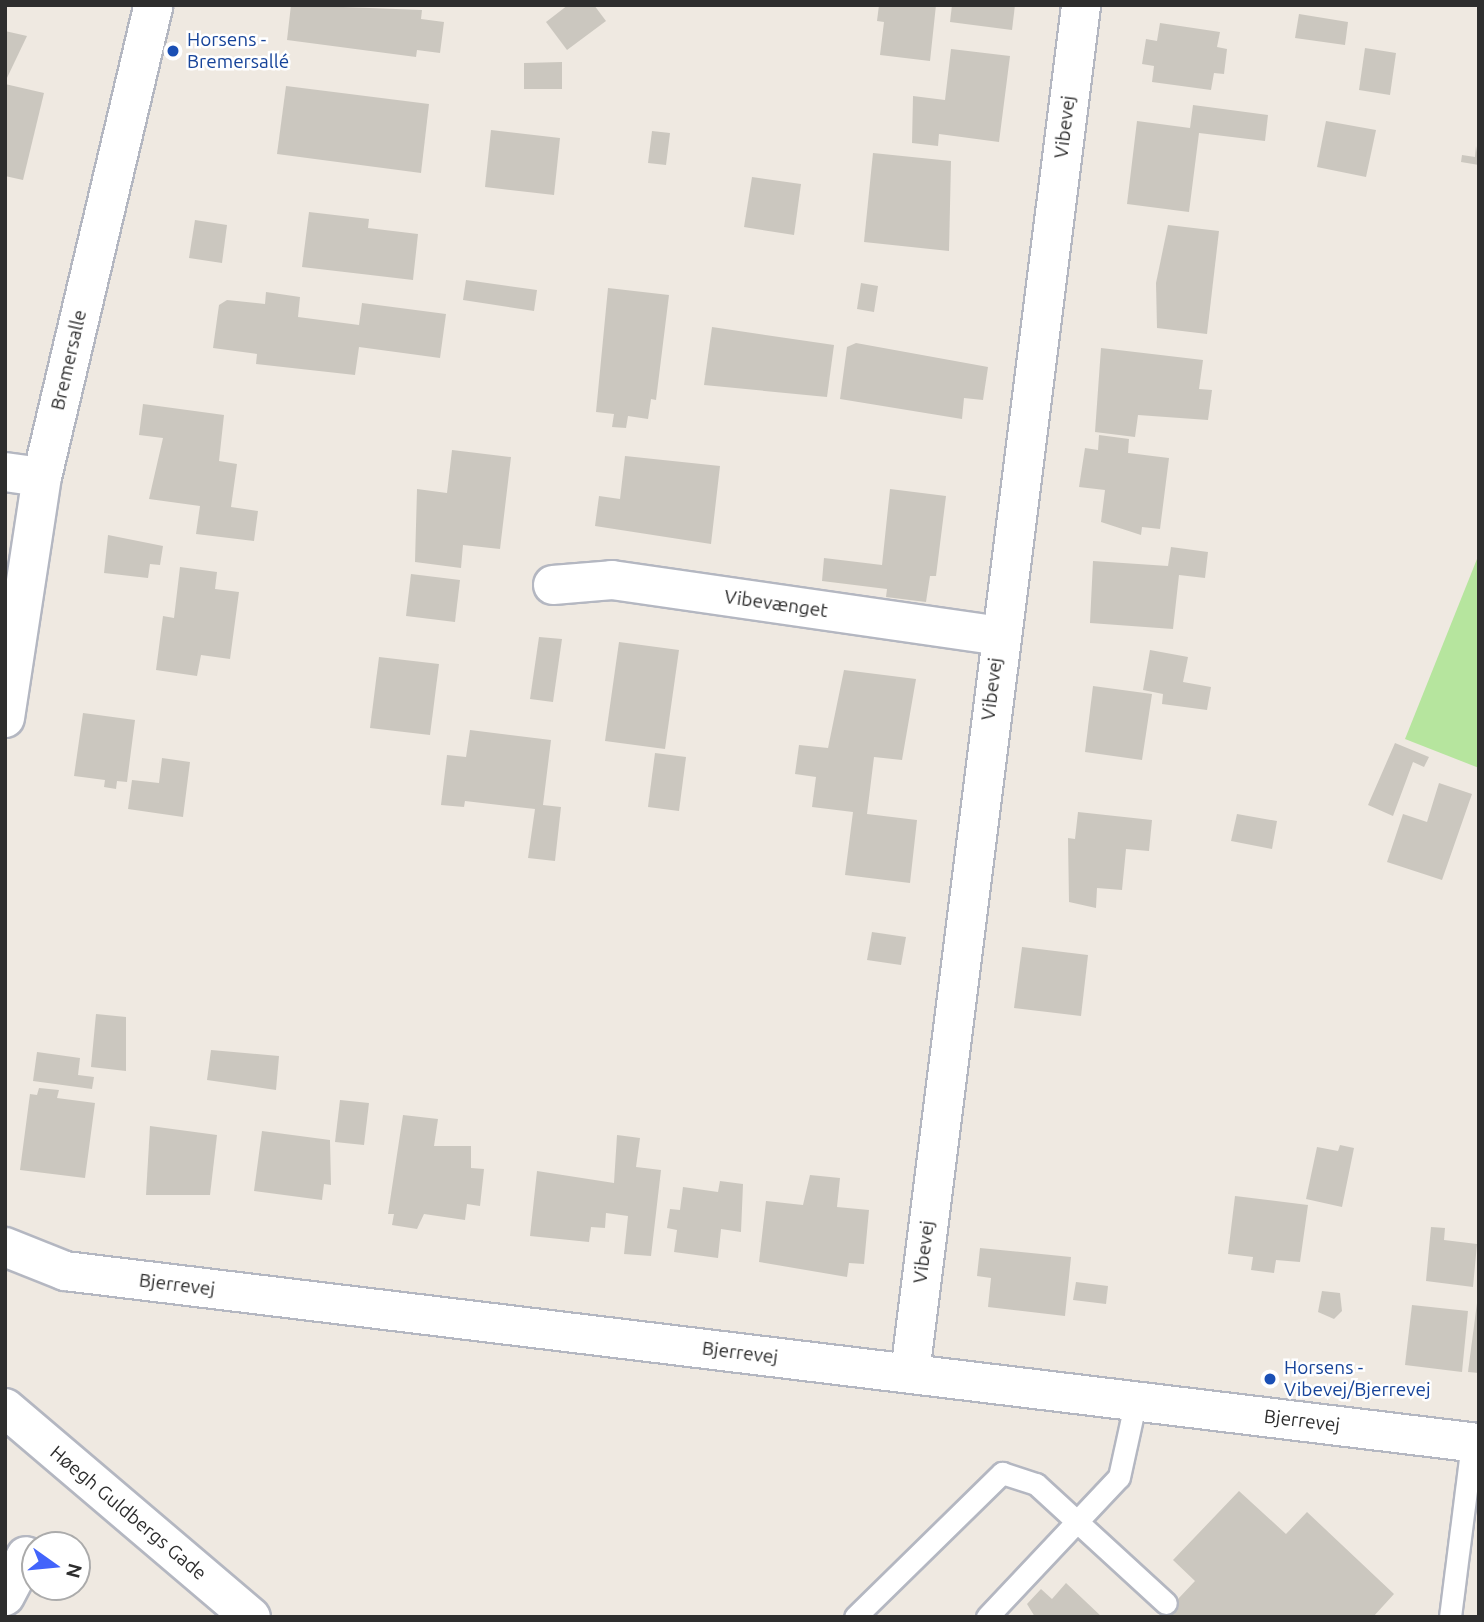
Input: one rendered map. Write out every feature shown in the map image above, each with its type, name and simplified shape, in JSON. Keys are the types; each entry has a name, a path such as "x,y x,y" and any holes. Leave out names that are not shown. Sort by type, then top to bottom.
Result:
{"street":[{"name":"Bremersalle","path":"5,718 23,474 154,5"},
{"name":"Vibevej","path":"910,1373 999,636 1081,5"},
{"name":"Vibevænget","path":"553,585 612,580 999,636"},
{"name":"Bjerrevej","path":"5,1247 65,1271 1475,1442"},
{"name":"Høegh Guldbergs Gade","path":"5,1408 251,1617"},
{"path":"5,1596 21,1566"}],"lane":[{"path":"987,1617 1119,1477 1136,1400"},
{"path":"1450,1617 1475,1442"},
{"path":"855,1617 992,1476 1027,1478 1166,1603"}],"green space":[{"path":"1479,554 1479,768 1405,739"}],"building":[{"path":"291,5 422,10 421,19 444,22 440,53 417,50 416,57 287,40"},
{"path":"568,5 594,5 606,21 567,50 546,22"},
{"path":"879,5 936,5 930,61 880,55 884,22 877,21"},
{"path":"952,5 1015,5 1012,30 950,22"},
{"path":"1299,14 1348,22 1345,45 1295,38"},
{"path":"1160,23 1220,32 1217,47 1227,49 1224,74 1214,73 1211,90 1152,82 1154,66 1142,64 1146,39 1157,41"},
{"path":"5,31 27,36 6,80 5,80"},
{"path":"1365,48 1396,53 1390,95 1359,90"},
{"path":"951,49 1010,56 999,142 939,134 938,146 912,143 913,96 945,100"},
{"path":"562,62 562,89 524,89 524,63"},
{"path":"5,84 44,93 23,180 5,176"},
{"path":"286,86 429,104 421,173 277,154"},
{"path":"1193,105 1268,115 1265,141 1199,133 1189,212 1127,204 1137,121 1190,128"},
{"path":"1326,121 1376,130 1366,177 1317,167"},
{"path":"491,130 560,138 554,195 485,187"},
{"path":"652,131 670,133 666,165 648,163"},
{"path":"1476,146 1479,165 1461,162 1462,155 1475,157"},
{"path":"873,153 951,161 949,251 864,242"},
{"path":"752,177 801,184 794,235 744,227"},
{"path":"309,212 369,219 368,228 418,234 413,280 302,267"},
{"path":"195,220 227,225 222,263 189,258"},
{"path":"1168,225 1219,231 1207,334 1157,328 1156,283"},
{"path":"466,280 537,290 534,311 463,300"},
{"path":"861,283 878,286 874,312 857,309"},
{"path":"608,288 669,295 656,400 651,399 648,419 628,416 626,428 612,427 614,414 596,412"},
{"path":"266,292 300,297 298,317 359,325 362,303 446,314 440,358 359,347 355,375 256,364 257,354 213,348 219,305 227,300 265,304"},
{"path":"712,327 834,345 827,397 704,385"},
{"path":"856,343 988,367 983,400 964,398 962,419 840,399 847,347"},
{"path":"1101,348 1203,360 1199,389 1212,390 1208,420 1138,415 1135,437 1095,432"},
{"path":"143,404 224,415 219,461 237,464 231,507 258,511 254,541 196,534 200,506 149,499 163,438 139,435"},
{"path":"1099,435 1129,439 1128,453 1169,458 1160,529 1142,527 1141,535 1101,522 1105,490 1079,487 1085,448 1098,450"},
{"path":"452,450 511,457 500,549 463,545 461,568 415,562 417,489 447,493"},
{"path":"625,456 720,466 711,544 595,526 599,496 620,499"},
{"path":"890,489 946,496 936,576 930,576 926,602 886,597 887,589 822,581 824,558 882,565"},
{"path":"108,535 163,546 160,565 150,564 148,578 104,573"},
{"path":"1171,547 1208,552 1205,578 1179,575 1173,629 1090,623 1093,561 1168,566"},
{"path":"180,567 217,572 215,589 239,592 230,659 201,655 197,676 156,670 163,616 174,618"},
{"path":"411,574 460,580 455,622 406,616"},
{"path":"539,637 562,639 553,702 530,699"},
{"path":"619,642 679,650 665,749 605,741"},
{"path":"1150,650 1188,657 1183,682 1211,687 1207,710 1162,704 1163,694 1143,690"},
{"path":"379,657 439,664 430,735 370,728"},
{"path":"844,670 916,679 902,760 874,757 867,814 917,820 910,883 845,875 853,812 812,807 816,777 795,774 799,745 828,748"},
{"path":"1093,686 1152,694 1142,760 1085,752"},
{"path":"83,713 135,720 127,782 117,781 116,789 104,787 105,780 74,776"},
{"path":"470,730 551,740 543,805 561,807 555,861 528,858 535,809 465,801 464,807 441,805 447,755 466,757"},
{"path":"1395,743 1429,757 1424,767 1413,762 1393,816 1368,805"},
{"path":"655,753 686,757 679,811 648,807"},
{"path":"162,758 190,762 183,817 128,809 132,780 159,783"},
{"path":"1439,783 1472,794 1442,880 1387,862 1403,814 1427,822"},
{"path":"1078,812 1152,820 1149,851 1126,849 1122,890 1097,888 1096,908 1069,902 1068,838 1075,839"},
{"path":"1237,814 1277,821 1272,849 1231,841"},
{"path":"872,932 906,937 901,965 867,960"},
{"path":"1022,947 1088,955 1081,1016 1014,1008"},
{"path":"96,1014 126,1017 126,1071 91,1067"},
{"path":"211,1050 279,1056 276,1090 207,1080"},
{"path":"37,1052 80,1058 78,1075 94,1077 92,1089 33,1081"},
{"path":"39,1088 59,1090 57,1098 95,1103 85,1178 20,1170 30,1094 37,1095"},
{"path":"340,1100 369,1103 364,1145 335,1142"},
{"path":"403,1115 438,1119 434,1146 471,1146 471,1168 484,1169 480,1206 467,1204 465,1220 424,1214 417,1229 392,1225 394,1214 388,1214"},
{"path":"150,1126 217,1135 210,1195 146,1195"},
{"path":"262,1131 330,1140 331,1185 324,1184 322,1200 254,1191"},
{"path":"617,1135 640,1138 636,1167 661,1170 651,1256 624,1254 628,1216 606,1213 605,1228 591,1227 589,1242 530,1236 537,1171 614,1183"},
{"path":"1340,1145 1354,1148 1342,1207 1306,1199 1317,1147 1338,1151"},
{"path":"810,1175 840,1178 837,1207 869,1210 864,1264 849,1263 847,1277 759,1262 766,1201 803,1205"},
{"path":"720,1181 743,1184 741,1232 721,1229 718,1258 674,1252 677,1230 667,1228 670,1209 680,1210 683,1187 718,1192"},
{"path":"1235,1196 1308,1205 1300,1262 1276,1260 1274,1273 1251,1270 1253,1257 1228,1254"},
{"path":"1431,1227 1445,1228 1444,1240 1477,1244 1473,1287 1426,1281"},
{"path":"980,1248 1071,1257 1065,1316 988,1307 991,1278 977,1276"},
{"path":"1076,1282 1108,1286 1106,1304 1073,1300"},
{"path":"1322,1291 1340,1293 1342,1311 1334,1319 1318,1312"},
{"path":"1477,1303 1479,1304 1479,1373 1468,1372"},
{"path":"1412,1305 1468,1311 1462,1372 1405,1365"},
{"path":"1239,1491 1286,1534 1307,1512 1394,1594 1373,1617 1161,1617 1195,1581 1173,1560"},
{"path":"1066,1583 1102,1617 1035,1617 1027,1604 1041,1589 1052,1599"}],"place":[{"name":"Horsens - Bremersallé","path":"173,51"},
{"name":"Horsens - Vibevej/Bjerrevej","path":"1270,1379"}]}
